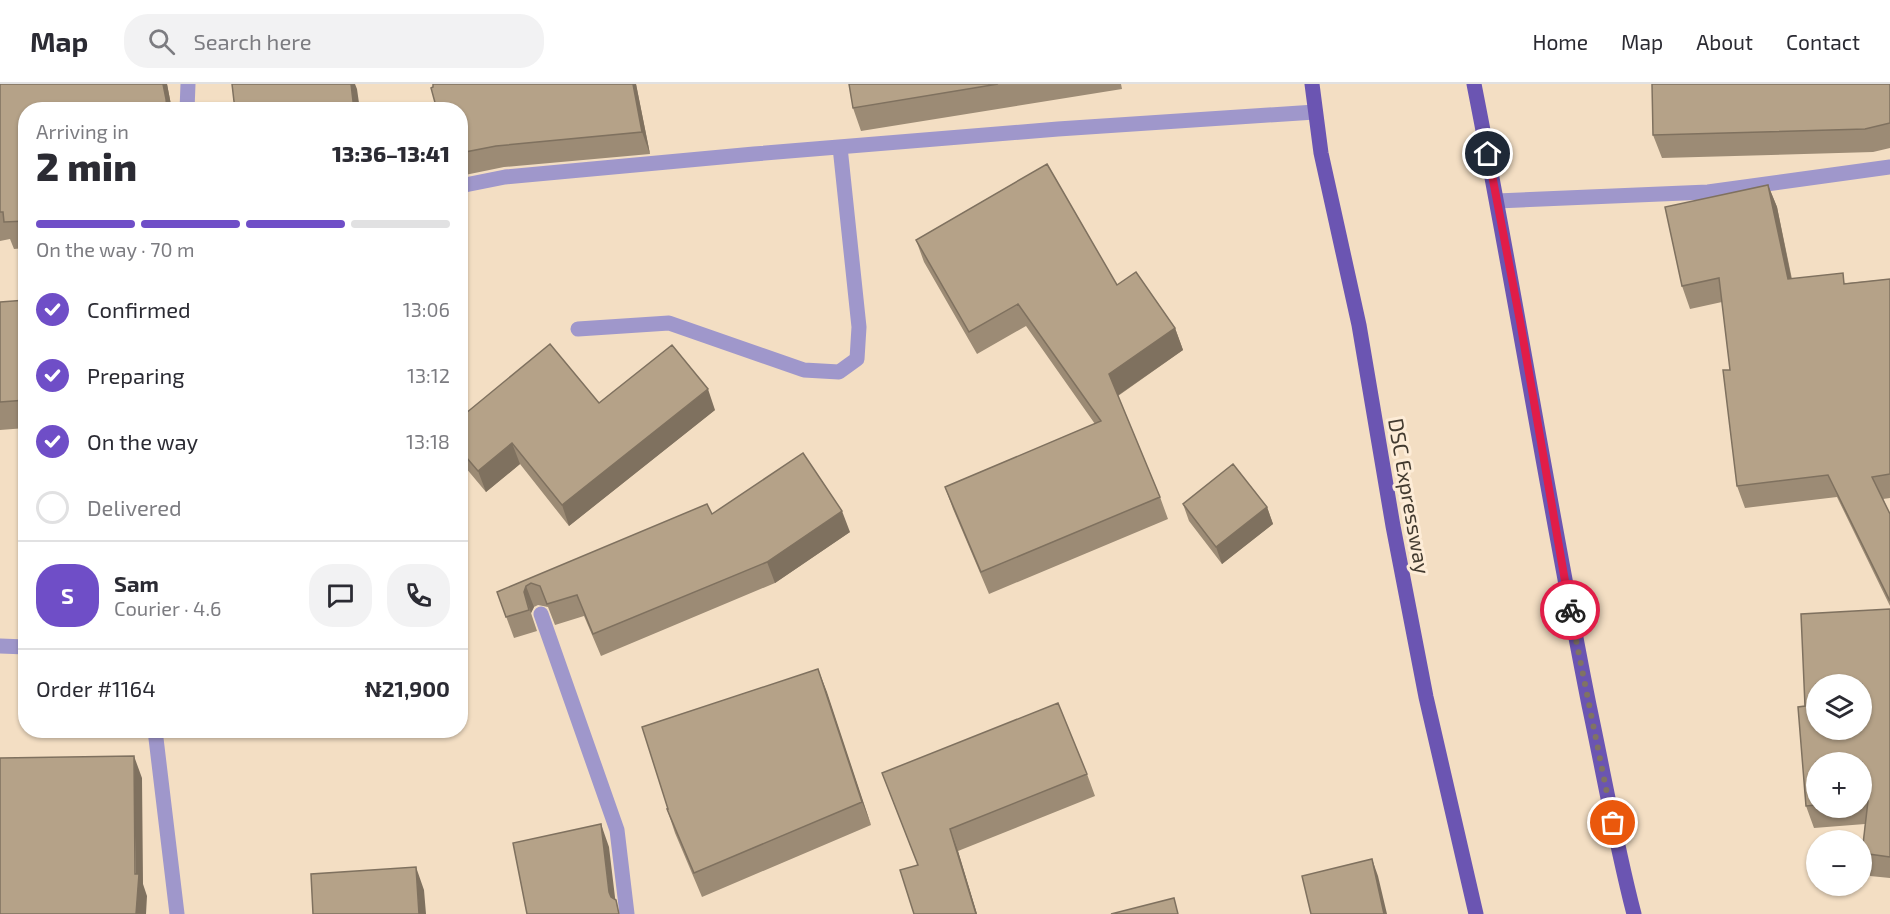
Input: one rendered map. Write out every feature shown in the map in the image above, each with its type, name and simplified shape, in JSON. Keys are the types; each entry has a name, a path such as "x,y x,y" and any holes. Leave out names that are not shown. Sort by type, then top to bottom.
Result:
{"main road":[{"name":"DSC Expressway","path":"1312,84 1321,153 1359,325 1393,526 1426,697 1476,914"},
{"path":"1474,84 1568,600 1622,868 1634,914"}],"street":[{"path":"187,102 188,84"},
{"path":"468,184 505,177 840,147 1070,128 1315,112"},
{"path":"578,329 669,323 804,370 839,372 848,366 857,359 859,327 840,147"},
{"path":"1497,201 1708,192 1890,167"},
{"path":"541,614 617,831 627,914"},
{"path":"0,646 18,647"},
{"path":"156,738 177,914"}],"building":[{"path":"0,84 163,84 166,102 18,102 18,221 4,222 3,212 0,212"},
{"path":"232,84 351,84 353,102 234,102"},
{"path":"433,84 633,84 642,132 496,146 468,151 468,102 435,102 431,88"},
{"path":"849,84 998,84 853,108"},
{"path":"1652,84 1890,84 1890,123 1865,129 1653,135"},
{"path":"1047,164 1117,285 1136,272 1175,328 1109,374 1160,497 981,572 945,487 1101,421 1018,304 969,332 916,240"},
{"path":"1768,185 1788,279 1843,273 1844,284 1890,279 1890,474 1872,477 1890,514 1890,601 1828,475 1737,486 1723,370 1730,370 1719,278 1682,286 1665,207"},
{"path":"18,301 18,401 0,402 0,302"},
{"path":"550,344 599,403 672,345 708,389 562,505 512,443 478,471 468,459 468,411"},
{"path":"803,453 842,511 767,562 593,634 577,595 547,604 540,586 531,583 526,586 524,592 529,610 506,617 497,592 707,504 712,514"},
{"path":"1233,464 1267,507 1216,547 1183,504"},
{"path":"1890,609 1890,857 1872,854 1872,830 1865,830 1866,818 1872,818 1872,752 1806,752 1806,806 1798,707 1805,706 1801,614"},
{"path":"818,669 862,802 694,873 667,809 642,727"},
{"path":"1058,703 1087,774 950,829 976,914 914,914 900,870 918,865 882,773"},
{"path":"134,756 135,874 139,874 136,914 0,914 0,758"},
{"path":"601,824 609,892 616,900 619,914 527,914 513,843"},
{"path":"1372,859 1384,914 1311,914 1302,876"},
{"path":"416,867 419,914 313,914 311,874"},
{"path":"1174,898 1178,914 1111,914"}],"way so far":[{"path":"1570,610 1613,823"}],"route":[{"path":"1488,154 1520,321 1570,610"}]}
